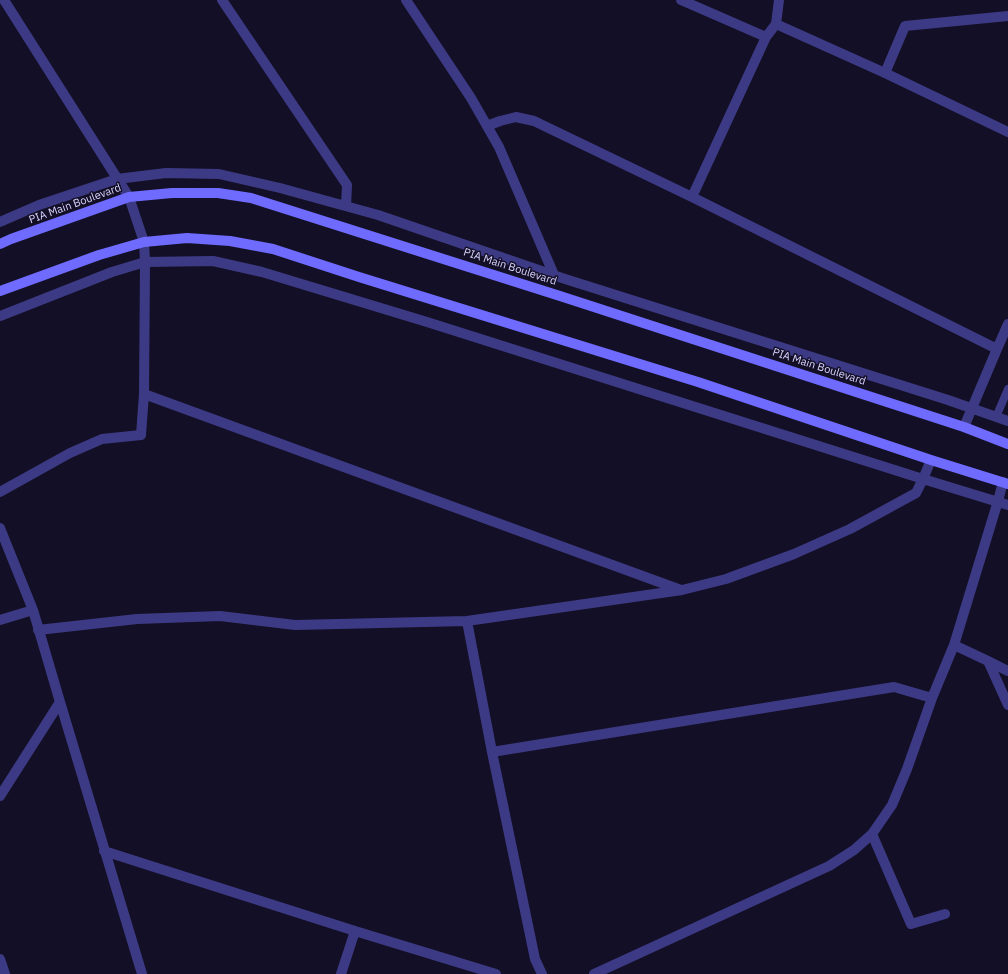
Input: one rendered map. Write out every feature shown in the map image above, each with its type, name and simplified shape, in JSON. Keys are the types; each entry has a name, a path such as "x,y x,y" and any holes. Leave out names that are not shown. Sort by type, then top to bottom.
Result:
{"main road":[{"name":"PIA Main Boulevard","path":"0,244 129,197 172,192 218,192 251,198 964,427 1008,444"},
{"path":"0,291 98,255 144,242 187,238 230,241 273,249 698,382 931,460 1005,483"}],"street":[{"path":"0,492 70,453 102,439 141,435 144,394 144,242 129,197 4,0"},
{"path":"222,0 347,185 346,206"},
{"path":"406,0 471,98 499,148 554,275"},
{"path":"681,0 766,37"},
{"path":"692,197 766,37 776,24 779,0"},
{"path":"885,73 905,26 1008,16"},
{"path":"776,24 885,73 1008,132"},
{"path":"487,126 516,117 534,120 997,349"},
{"path":"0,222 39,205 117,179 166,173 220,174 280,188 386,218 554,275 1008,421"},
{"path":"0,316 112,272 145,262 213,261 262,272 427,322 1008,505"},
{"path":"964,427 1008,324"},
{"path":"144,394 682,590"},
{"path":"38,630 137,619 220,616 295,625 468,621 682,590 726,578 794,554 850,529 916,493 931,460"},
{"path":"594,974 829,866 854,850 872,834 892,805 907,769 932,698 954,645 998,501 1005,483"},
{"path":"0,528 33,610 142,974"},
{"path":"0,620 33,610"},
{"path":"468,621 492,752 535,960 542,974"},
{"path":"954,645 1008,671"},
{"path":"988,661 1008,704"},
{"path":"492,752 894,687 932,698"},
{"path":"0,796 60,702"},
{"path":"872,834 911,924 945,914"},
{"path":"104,851 496,974"},
{"path":"341,974 355,931"},
{"path":"0,959 4,974"}],"lane":[{"path":"996,417 1008,389"}]}
